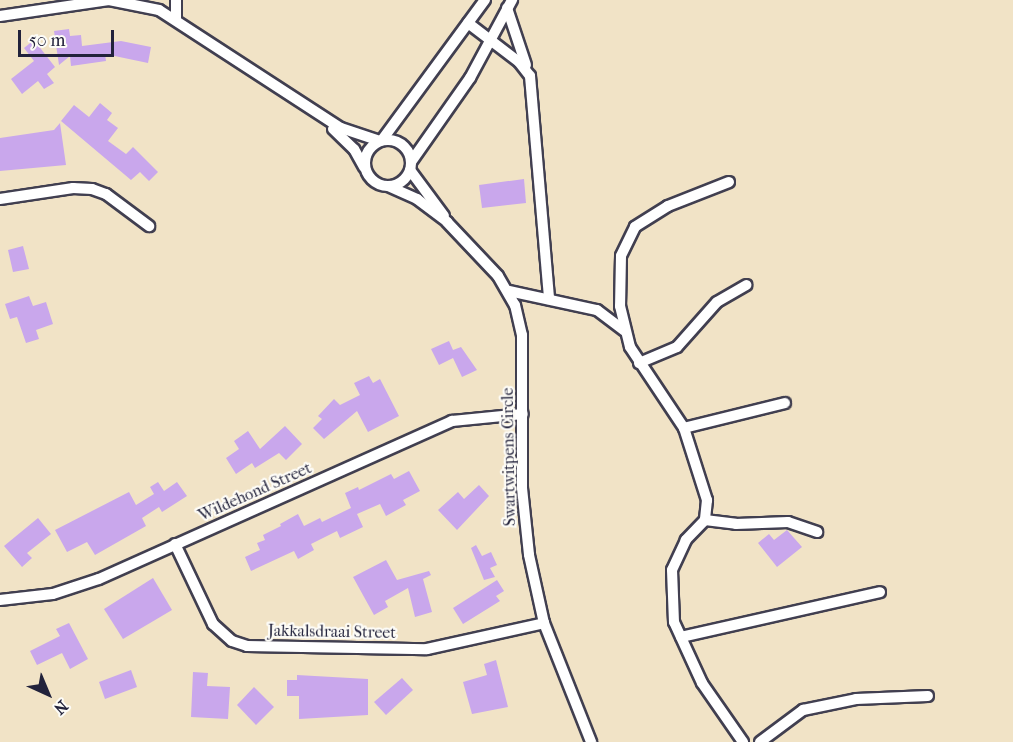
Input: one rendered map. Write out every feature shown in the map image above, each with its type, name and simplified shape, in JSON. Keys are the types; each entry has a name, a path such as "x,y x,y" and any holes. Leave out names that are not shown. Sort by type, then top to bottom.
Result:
{"street":[{"path":"0,16 109,0 141,4 176,18 341,128 404,146 411,166"},
{"path":"176,18 177,0"},
{"path":"365,170 369,149 381,140 485,0"},
{"path":"310,109 354,149 374,182 388,186 402,182 455,102 510,4"},
{"path":"510,4 530,76 549,299"},
{"path":"468,23 492,39 519,62 530,76"},
{"name":"Swartwitpens Circle","path":"411,166 447,222 509,291 522,335 524,510 544,623 591,742"},
{"path":"729,182 668,206 636,227 626,239 620,279 625,330 639,363 684,428 707,500 705,520 686,540 672,570 674,622 702,683 743,742"},
{"name":"Swartwitpens Circle","path":"388,186 408,194 447,222"},
{"path":"0,199 73,188 92,189 121,203 149,226"},
{"path":"639,363 677,347 717,302 747,285"},
{"path":"509,291 597,310 625,330"},
{"path":"684,428 784,403"},
{"name":"Wildehond Street","path":"0,600 73,588 452,421 523,414"},
{"path":"705,520 736,524 788,522 817,532"},
{"name":"Jakkalsdraai Street","path":"176,544 213,624 232,641 247,646 427,649 544,623"},
{"path":"681,637 880,592"},
{"path":"760,742 803,710 856,699 928,696"}],"building":[{"path":"69,29 70,36 81,35 82,46 121,41 151,47 148,63 105,54 106,61 71,66 70,56 59,65 54,31"},
{"path":"34,40 55,67 47,74 54,83 44,89 38,81 22,94 11,79 34,61 24,48"},
{"path":"100,103 112,113 107,120 118,128 108,141 126,154 133,147 158,172 149,181 140,172 131,180 61,121 74,105 89,117"},
{"path":"60,123 66,165 0,171 0,138 54,130"},
{"path":"524,179 526,203 482,208 479,185"},
{"path":"23,246 29,269 13,272 8,250"},
{"path":"29,296 33,306 46,302 53,324 36,330 39,339 26,343 17,317 10,319 5,304"},
{"path":"449,341 453,350 461,347 477,370 462,377 453,358 439,365 431,349"},
{"path":"369,376 373,383 380,379 399,416 368,432 357,411 324,439 313,428 322,419 318,416 334,399 340,405 360,395 354,383"},
{"path":"285,426 302,444 286,460 279,453 255,468 252,463 236,474 226,458 239,449 234,441 248,431 260,449"},
{"path":"409,471 420,491 403,500 406,505 386,516 380,504 357,514 363,527 340,538 337,531 311,544 314,550 298,559 294,551 251,571 245,557 260,550 257,543 265,540 263,535 281,526 280,524 298,514 304,526 320,518 322,522 351,508 345,493 358,487 359,490 391,474 394,479"},
{"path":"158,482 164,491 177,482 187,496 162,512 159,507 142,518 146,526 95,555 87,542 67,552 55,530 129,492 136,505 154,494 150,487"},
{"path":"479,485 489,496 457,530 438,510 458,492 464,499"},
{"path":"38,518 51,534 27,553 32,558 22,567 4,546"},
{"path":"787,530 802,547 777,567 758,543 769,534 774,540"},
{"path":"476,545 482,556 491,552 497,565 490,568 495,577 484,580 471,548"},
{"path":"386,560 397,580 429,571 431,575 423,579 432,612 415,617 408,588 385,601 388,607 374,615 353,577"},
{"path":"153,578 172,610 123,639 104,609"},
{"path":"497,580 504,591 496,596 500,601 463,624 453,608"},
{"path":"69,623 88,659 70,669 62,653 37,665 30,651 60,636 56,629"},
{"path":"496,660 508,707 472,714 463,682 487,675 484,664"},
{"path":"131,670 137,687 105,699 99,682"},
{"path":"193,672 208,673 207,686 230,687 228,719 191,717"},
{"path":"297,675 368,679 368,715 299,719 299,696 287,696 287,680 297,680"},
{"path":"402,678 413,690 386,715 374,702"},
{"path":"254,687 274,707 256,725 237,705"}]}
